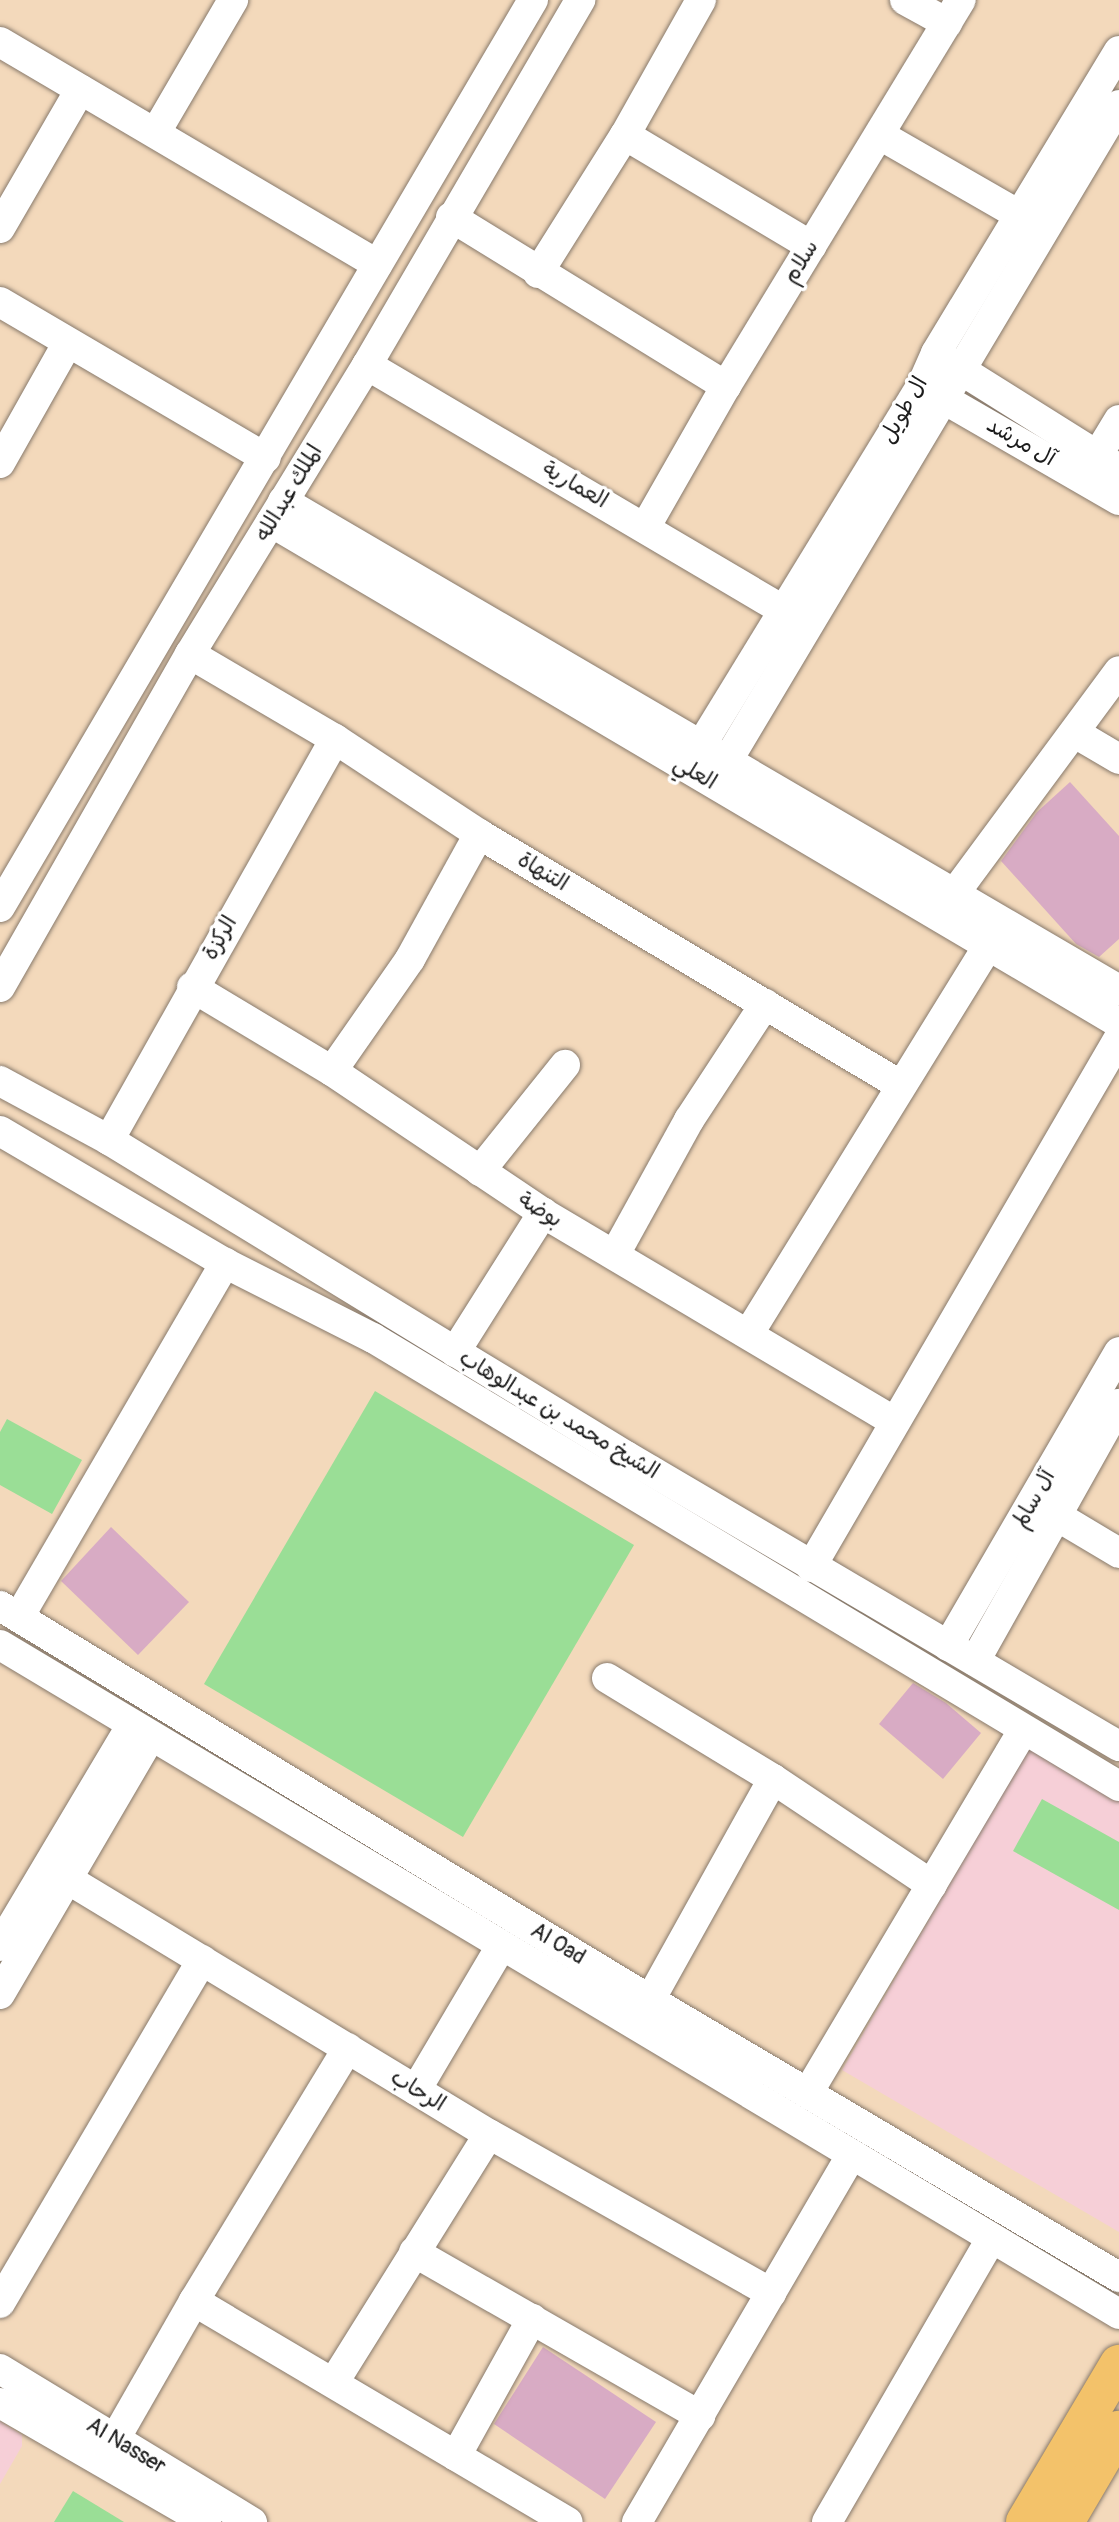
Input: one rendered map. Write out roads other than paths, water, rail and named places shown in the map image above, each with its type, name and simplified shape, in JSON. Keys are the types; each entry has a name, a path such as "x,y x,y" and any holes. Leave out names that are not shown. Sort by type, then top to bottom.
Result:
{"main road":[{"path":"1025,2522 1119,2364"},
{"path":"1065,2522 1119,2430"}],"street":[{"path":"156,132 233,0"},
{"name":"الملك عبدالله","path":"0,907 533,0"},
{"name":"الملك عبدالله","path":"0,987 190,654 367,365 580,0"},
{"path":"538,273 625,135 701,0"},
{"path":"905,0 954,11"},
{"name":"سلام","path":"646,526 726,386 954,11"},
{"path":"0,42 377,264"},
{"name":"ال طويل","path":"720,773 933,393 936,353 1119,51"},
{"path":"0,228 80,90"},
{"name":"ال طويل","path":"693,758 782,609 933,393 959,372 1119,105"},
{"path":"625,135 811,246"},
{"path":"880,135 1019,215"},
{"path":"451,217 726,386"},
{"path":"0,302 266,458"},
{"path":"0,463 67,344"},
{"name":"آل مرشد","path":"936,353 959,372 1108,463"},
{"name":"العمارية","path":"367,365 646,526 782,609"},
{"name":"آل مرشد","path":"933,393 1119,500"},
{"path":"1108,463 1119,420"},
{"name":"العلي","path":"277,512 693,758 954,894 1119,990"},
{"name":"التنهاة","path":"190,654 335,739 479,834 900,1085"},
{"path":"954,894 1075,733 1116,684"},
{"path":"1075,733 1119,759"},
{"name":"الركزة","path":"109,1140 192,987 335,739"},
{"name":"العلي","path":"720,773 988,946 1119,1023"},
{"path":"332,1071 410,959 479,834"},
{"path":"749,1333 988,946"},
{"name":"بوضة","path":"192,987 332,1071 543,1213 895,1422"},
{"path":"615,1254 689,1120 765,1004"},
{"path":"811,1567 1119,1038"},
{"path":"480,1171 565,1065"},
{"name":"الشيخ محمد بن عبدالوهاب","path":"0,1081 109,1140 811,1567 1119,1746"},
{"name":"الشيخ محمد بن عبدالوهاب","path":"0,1131 225,1263 373,1338 661,1514 1119,1786"},
{"path":"455,1352 543,1213"},
{"path":"9,1611 225,1263"},
{"name":"آل سالم","path":"948,1646 1119,1352"},
{"name":"آل سالم","path":"975,1661 1119,1404"},
{"path":"661,1514 677,1486"},
{"path":"1057,1516 1119,1553"},
{"name":"Al Oad","path":"9,1611 650,2000 809,2091 1119,2277"},
{"name":"Al Oad","path":"0,1645 1119,2314"},
{"path":"607,1678 773,1779 932,1885"},
{"path":"809,2091 1023,1730"},
{"path":"0,1994 69,1880 142,1731"},
{"path":"0,1946 142,1731"},
{"path":"650,2000 773,1779"},
{"name":"الرحاب","path":"69,1880 489,2134 771,2293"},
{"path":"416,2090 501,1946"},
{"path":"0,2303 202,1960"},
{"path":"115,2439 194,2301 348,2048"},
{"path":"334,2382 489,2134"},
{"path":"637,2522 851,2156"},
{"path":"827,2522 991,2239"},
{"path":"414,2252 700,2416"},
{"path":"194,2301 334,2382 552,2518"},
{"path":"456,2456 532,2319"},
{"name":"Al Nasser","path":"0,2369 252,2522"},
{"name":"Al Nasser","path":"0,2403 206,2522"}]}
